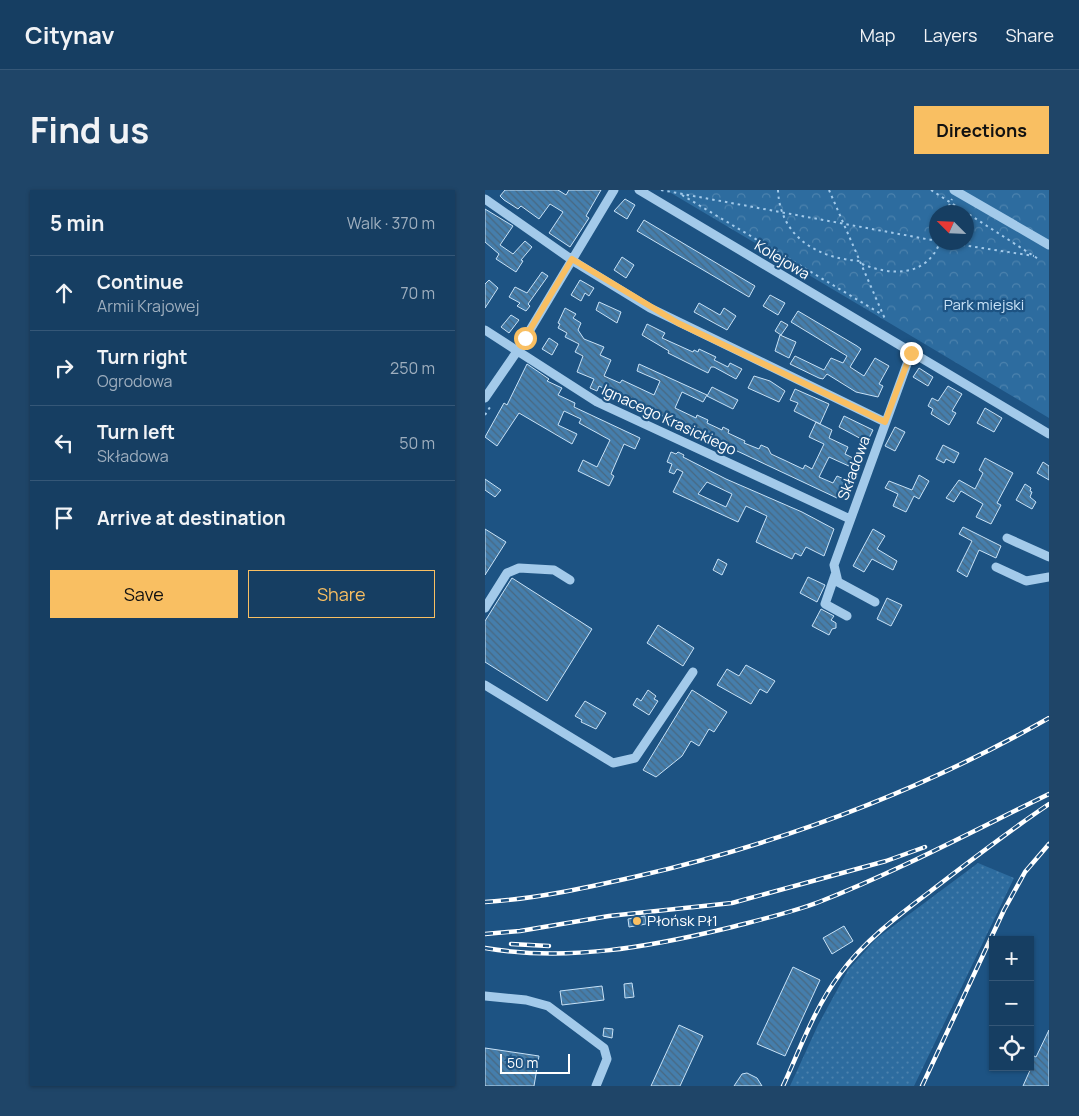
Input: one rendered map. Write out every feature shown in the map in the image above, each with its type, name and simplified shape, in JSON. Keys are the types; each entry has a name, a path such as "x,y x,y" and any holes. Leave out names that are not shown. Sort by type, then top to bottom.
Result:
{"street":[{"path":"485,398 518,350 614,190"},
{"name":"Kolejowa","path":"639,190 1049,434"},
{"path":"954,190 1049,245"},
{"path":"485,199 572,259 678,323 885,422"},
{"name":"Ignacego Krasickiego","path":"485,330 597,402 850,519"},
{"name":"Składowa","path":"847,616 825,604 850,519 911,353"},
{"path":"1007,538 1049,557"},
{"path":"996,567 1026,581 1049,577"},
{"path":"485,608 507,573 519,568 554,570 570,580"},
{"path":"835,570 838,582 875,602"},
{"path":"485,685 613,763 635,758 693,672"},
{"path":"485,996 538,1002 547,1006 604,1048 607,1059 596,1086"}],"path":[{"path":"661,190 929,240"},
{"path":"778,190 782,213 789,228 808,246 825,255 862,262 889,273 916,268 929,259 935,250"},
{"path":"829,190 862,262 885,319"},
{"path":"931,190 955,205"},
{"path":"680,193 883,314"},
{"path":"974,217 1040,260 1033,256 974,247"}],"green space":[{"name":"Park miejski","path":"666,190 1049,190 1049,418"},
{"path":"978,863 1014,878 914,1086 790,1086 818,1025 848,970 876,939"}],"building":[{"path":"505,190 558,190 566,195 569,190 601,190 586,216 589,218 570,247 549,233 563,212 550,204 539,219 521,206 518,209 504,200 500,196"},
{"path":"625,199 635,205 627,219 614,211"},
{"path":"485,209 513,226 500,245 513,254 525,241 532,247 521,260 523,261 516,272 496,259 499,254 485,242"},
{"path":"644,220 755,286 749,297 637,231"},
{"path":"622,257 634,265 626,278 614,270"},
{"path":"542,272 548,276 528,304 530,306 526,311 517,306 520,303 509,297 515,287 527,293"},
{"path":"489,280 498,288 485,308 485,284"},
{"path":"580,280 594,288 589,296 585,293 581,301 571,295"},
{"path":"770,295 785,303 778,315 763,306"},
{"path":"599,302 621,312 617,323 596,310"},
{"path":"699,303 720,315 724,308 736,316 727,330 694,312"},
{"path":"565,308 576,314 573,318 581,323 578,330 584,339 604,347 600,355 611,360 604,376 620,383 622,380 654,395 660,381 637,371 639,364 707,395 703,402 682,392 675,408 696,418 697,415 708,420 707,423 722,430 723,427 729,430 728,433 745,441 744,443 759,449 761,445 768,448 771,454 803,469 805,465 812,469 824,444 809,437 816,422 832,430 829,438 848,447 845,454 855,459 851,467 829,457 819,477 833,483 837,476 851,482 844,498 838,495 837,498 599,386 597,391 590,388 594,379 577,372 583,356 575,352 579,344 565,337 567,333 558,328 560,324 558,323"},
{"path":"798,311 861,349 850,367 864,376 875,358 889,366 879,384 883,386 878,397 856,392 827,374 823,379 819,378 790,364 795,356 824,370 831,358 843,363 847,356 791,322"},
{"path":"511,315 519,320 509,333 501,327"},
{"path":"781,321 788,325 781,335 775,331"},
{"path":"647,324 665,333 662,338 693,352 694,350 698,352 699,349 716,357 714,360 728,367 730,363 742,369 736,379 714,367 711,367 708,373 668,353 669,351 642,335"},
{"path":"780,335 796,342 789,358 775,351"},
{"path":"549,338 558,344 552,355 542,349"},
{"path":"527,364 549,379 547,381 562,388 558,395 575,403 574,407 640,438 635,449 624,444 611,474 614,476 609,486 578,471 583,460 597,467 610,440 579,423 581,419 564,411 558,425 577,434 572,444 519,413 497,446 485,437 504,403 507,405"},
{"path":"919,368 933,377 928,386 913,377"},
{"path":"754,376 770,381 785,391 779,402 748,388"},
{"path":"948,386 962,394 952,411 956,413 949,425 931,414 933,409 928,406 932,398 938,401"},
{"path":"712,387 738,400 733,409 707,396"},
{"path":"795,389 829,404 820,424 794,411 798,403 790,400"},
{"path":"985,408 1002,418 994,432 977,423"},
{"path":"844,416 873,430 867,442 839,427"},
{"path":"895,427 905,432 895,451 885,446"},
{"path":"943,445 959,453 954,463 946,459 944,463 936,459"},
{"path":"671,452 676,454 678,452 684,455 683,457 726,479 802,512 834,529 824,556 806,547 801,556 795,553 792,559 756,542 767,516 746,506 738,522 673,492 683,472 677,469 674,474 669,472 672,464 667,462","holes":["707,482 732,494 726,507 698,494"]},
{"path":"985,458 1013,473 997,503 1001,505 991,524 976,517 983,504 961,491 954,502 946,498 959,480 975,489 983,473 979,470"},
{"path":"1043,462 1049,466 1049,480 1037,473"},
{"path":"919,475 929,481 919,499 914,496 906,512 893,506 898,494 885,488 889,481 912,490"},
{"path":"485,479 501,490 495,497 485,490"},
{"path":"1025,484 1031,488 1030,497 1036,502 1032,509 1016,500"},
{"path":"963,527 1001,546 996,558 979,550 967,577 957,571 972,541 959,534"},
{"path":"485,529 506,542 485,575"},
{"path":"873,529 885,536 877,549 897,561 893,570 872,559 864,572 853,566"},
{"path":"718,559 727,564 722,575 713,570"},
{"path":"808,577 825,585 817,602 800,593"},
{"path":"512,578 592,629 547,701 485,662 485,621"},
{"path":"887,598 902,605 891,626 877,619"},
{"path":"821,609 834,616 831,620 836,623 836,628 832,629 829,635 812,626"},
{"path":"658,625 694,648 683,666 647,643"},
{"path":"746,665 775,681 767,693 760,689 751,704 717,685 727,669 739,676"},
{"path":"648,690 656,696 654,699 658,701 649,715 633,705 637,698 641,701"},
{"path":"692,690 727,712 714,732 709,729 699,746 691,741 682,756 656,777 643,770"},
{"path":"585,701 606,713 596,729 581,722 582,720 575,716"},
{"name":"Płońsk Pł1","path":"645,916 646,924 629,927 628,919"},
{"path":"844,926 853,941 832,954 823,938"},
{"path":"793,967 820,980 785,1056 757,1044"},
{"path":"632,983 634,997 625,998 624,984"},
{"path":"602,986 604,1000 562,1005 560,991"},
{"path":"679,1025 703,1036 680,1086 651,1086"},
{"path":"604,1028 613,1029 612,1038 603,1036"},
{"path":"1049,1030 1049,1086 1023,1086 1030,1071 1034,1071 1034,1056 1036,1057"},
{"path":"485,1048 539,1056 534,1086 485,1086"},
{"path":"747,1073 757,1078 762,1086 734,1086 742,1074"}],"railway":[{"path":"485,902 541,896 634,877 742,849 795,832 899,792 1000,745 1049,718"},
{"path":"485,948 546,953 608,950 668,941 797,910 878,877 1049,794"},
{"path":"783,1086 823,1000 840,974 860,950 907,909 1049,804"},
{"path":"922,1086 1004,910 1025,872 1049,844"},
{"path":"485,934 520,931 609,916 732,903 886,861 925,847"},
{"path":"511,944 549,946"}],"place":[{"name":"Płońsk Pł1","path":"637,921"}],"route":[{"path":"525,338 572,259 650,308 678,323 885,422 911,353"}]}
